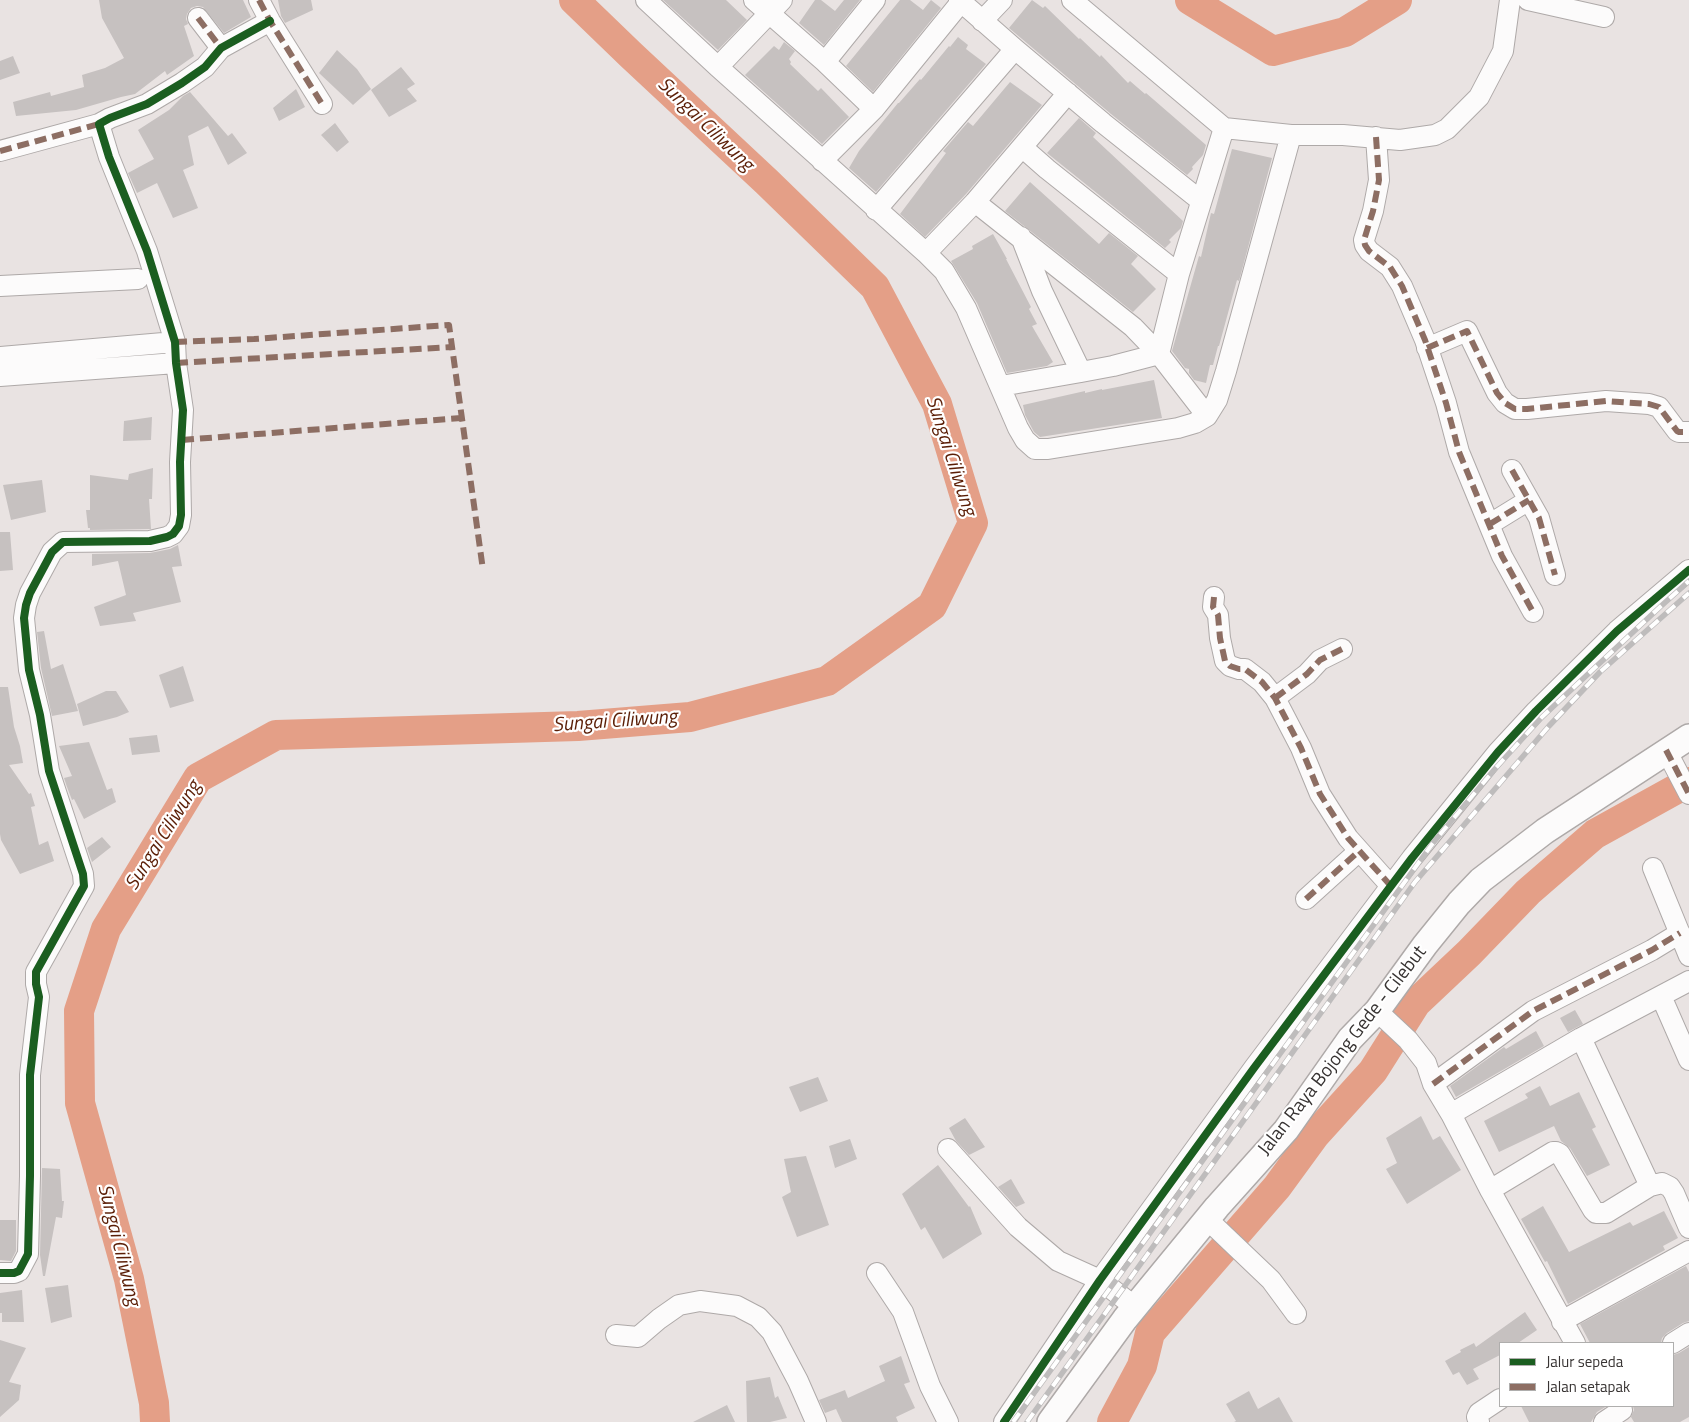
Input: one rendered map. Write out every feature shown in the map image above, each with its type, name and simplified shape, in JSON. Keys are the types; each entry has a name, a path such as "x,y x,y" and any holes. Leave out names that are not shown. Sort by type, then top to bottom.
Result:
{"main road":[{"name":"Jalan Raya Bojong Gede - Cilebut","path":"1050,1422 1135,1307 1216,1227 1350,1039 1381,1013 1425,945 1459,903 1481,880 1552,826 1671,758 1689,736"}],"street":[{"path":"259,0 322,104"},
{"path":"646,0 944,271 966,308 1025,440 1035,449 1048,449 1178,428 1195,424 1206,416 1217,400 1223,381 1291,135"},
{"path":"754,0 776,7 824,62 874,109"},
{"path":"824,62 875,0"},
{"path":"982,21 1002,0"},
{"path":"1072,0 1224,128 1291,135 1376,137 1400,140 1436,135 1447,129 1479,97 1503,51 1510,0"},
{"path":"1528,0 1604,17"},
{"path":"822,161 874,109 960,1 1015,50 1201,201"},
{"path":"718,67 776,7"},
{"path":"198,18 221,48"},
{"path":"0,151 99,124 147,104 204,67 221,48 270,21"},
{"path":"876,210 1015,50"},
{"path":"926,253 975,202 1068,93"},
{"path":"0,1273 19,1271 28,1254 30,1075 40,997 36,984 36,972 84,886 83,874 49,771 40,716 29,670 24,618 26,605 30,592 52,552 63,542 150,541 173,534 179,526 181,515 180,462 182,410 175,342 147,251 109,157 99,124"},
{"path":"1159,354 1179,274 1224,128"},
{"path":"1376,137 1378,180 1373,211 1364,240 1365,245 1369,251 1390,267 1397,277 1427,348 1446,403 1459,452 1502,556 1533,612"},
{"path":"1022,147 1179,274"},
{"path":"975,202 1133,328 1159,354 1206,416"},
{"path":"1021,237 1042,291 1081,372"},
{"path":"0,286 138,279"},
{"path":"1427,348 1468,331 1497,393 1505,403 1516,409 1606,401 1649,404 1659,407 1677,431 1689,432"},
{"path":"0,357 175,342"},
{"path":"1001,386 1113,366 1159,354"},
{"path":"0,376 176,363"},
{"path":"1512,470 1540,518 1555,575"},
{"path":"1490,524 1529,500"},
{"path":"1004,1422 1100,1280 1265,1052 1390,885 1517,731 1617,631 1689,570"},
{"path":"1214,597 1213,607 1218,615 1225,661 1230,666 1245,669 1262,682 1276,698 1301,748 1320,794 1348,838 1390,885"},
{"path":"1276,698 1308,674 1320,660 1342,649"},
{"path":"1671,758 1689,794"},
{"path":"1306,899 1359,851"},
{"path":"1653,868 1689,956"},
{"path":"1438,1080 1533,1011 1652,950 1680,933"},
{"path":"1455,1111 1581,1038 1689,981"},
{"path":"1661,996 1689,1060"},
{"path":"1381,1013 1408,1040 1438,1080 1567,1319 1575,1342"},
{"path":"1581,1038 1650,1186"},
{"path":"948,1149 1018,1227 1058,1261 1100,1280 1135,1307"},
{"path":"1495,1187 1556,1152 1560,1154 1592,1210 1596,1213 1606,1213 1650,1186 1662,1183 1670,1187 1674,1193 1689,1228"},
{"path":"1216,1227 1248,1260 1271,1280 1296,1314"},
{"path":"1567,1319 1689,1251"},
{"path":"877,1273 903,1312 930,1386 948,1422"},
{"path":"616,1335 638,1337 679,1305 700,1301 736,1306 758,1317 772,1332 792,1367 816,1422"},
{"path":"1567,1319 1586,1342"},
{"path":"1674,1342 1689,1333"},
{"path":"1479,1422 1477,1417 1479,1413 1499,1401"}],"building":[{"path":"99,0 243,0 251,17 224,33 203,7 191,8 186,19 188,24 184,26 194,56 167,75 165,71 135,94 76,110 16,116 13,102 50,92 51,96 84,87 82,75 105,68 124,58 102,18"},
{"path":"278,0 311,0 313,10 285,23 281,16"},
{"path":"663,0 726,0 747,20 718,50"},
{"path":"815,0 821,0 835,11 844,0 860,0 824,45 799,23"},
{"path":"900,0 910,0 923,10 931,0 941,8 873,92 846,66"},
{"path":"1032,0 1043,8 1045,6 1079,39 1100,57 1101,55 1128,83 1130,81 1146,93 1206,145 1203,155 1187,175 1009,28"},
{"path":"958,37 968,45 966,49 986,64 876,192 849,168 859,151 898,103 921,80"},
{"path":"784,42 795,51 789,59 790,64 818,91 821,88 849,117 822,144 745,75 774,46 779,50"},
{"path":"337,50 357,69 371,89 353,105 319,73"},
{"path":"13,56 20,73 0,80 0,61"},
{"path":"401,67 415,84 407,89 417,101 389,117 371,90"},
{"path":"1010,82 1042,105 966,194 925,237 900,214 946,153 943,151 968,122 973,126"},
{"path":"296,89 305,107 279,121 273,108"},
{"path":"190,92 228,136 232,133 247,153 228,165 208,126 188,136 194,165 183,170 198,208 173,218 157,183 137,193 128,173 154,159 138,130 169,110 183,96"},
{"path":"1079,118 1096,133 1093,137 1183,221 1181,228 1169,240 1171,242 1165,248 1047,153"},
{"path":"335,123 349,142 337,152 321,135"},
{"path":"1232,149 1272,158 1239,281 1237,280 1219,346 1213,365 1210,365 1206,383 1194,380 1189,373 1189,369 1185,368 1172,351 1199,256 1201,257 1211,213 1214,214"},
{"path":"1030,182 1099,244 1109,233 1138,256 1131,264 1156,289 1133,312 1005,211"},
{"path":"993,234 1031,307 1029,309 1037,324 1032,326 1053,362 1047,366 1007,373 977,303 951,261 973,249 972,246"},
{"path":"1154,380 1162,418 1040,437 1034,432 1025,415 1023,405 1085,391 1085,393"},
{"path":"152,417 151,440 123,441 124,421"},
{"path":"153,468 152,499 149,499 151,529 90,530 88,528 86,510 90,510 90,475 128,480 129,474"},
{"path":"42,480 46,512 11,520 3,485"},
{"path":"0,532 10,532 13,570 0,571"},
{"path":"178,545 182,566 172,567 181,602 133,613 136,621 100,626 94,607 126,595 118,561 92,566 92,554 150,553 170,549"},
{"path":"44,631 51,669 63,664 78,711 52,716 41,668 37,632"},
{"path":"183,666 194,701 170,708 159,675"},
{"path":"0,687 8,687 14,727 23,763 9,765 29,794 31,793 35,806 31,807 39,845 48,841 54,861 20,874 1,840 0,834"},
{"path":"106,691 116,691 129,712 83,726 77,704"},
{"path":"157,735 160,752 132,755 129,738"},
{"path":"89,742 107,790 112,788 116,802 84,819 74,799 72,800 67,787 64,778 72,776 59,746"},
{"path":"102,837 111,847 92,862 87,848"},
{"path":"1575,1010 1583,1024 1568,1032 1560,1018"},
{"path":"1536,1031 1544,1046 1456,1097 1450,1086 1504,1047 1506,1049"},
{"path":"818,1077 828,1101 800,1112 789,1087"},
{"path":"1540,1086 1550,1106 1579,1092 1596,1127 1592,1129 1610,1165 1587,1176 1570,1148 1561,1141 1554,1126 1499,1152 1484,1121 1528,1098 1525,1094"},
{"path":"1421,1116 1433,1140 1440,1136 1461,1170 1407,1204 1386,1169 1397,1163 1386,1138"},
{"path":"965,1118 985,1147 969,1155 956,1141 949,1128"},
{"path":"850,1139 857,1159 835,1168 829,1146"},
{"path":"806,1156 829,1225 797,1237 782,1197 791,1192 784,1159"},
{"path":"938,1165 970,1206 982,1234 943,1259 925,1227 921,1230 902,1194"},
{"path":"42,1168 60,1169 62,1201 64,1201 62,1218 56,1217 45,1276 43,1276 40,1255"},
{"path":"1011,1179 1025,1203 1016,1207 998,1187"},
{"path":"1543,1206 1569,1252 1630,1222 1633,1226 1664,1211 1678,1238 1663,1246 1665,1250 1568,1304 1547,1261 1545,1262 1521,1219"},
{"path":"0,1220 16,1220 16,1251 11,1261 0,1260"},
{"path":"1686,1266 1689,1272 1689,1321 1667,1333 1661,1342 1589,1342 1580,1324"},
{"path":"68,1285 72,1317 51,1323 45,1288"},
{"path":"22,1290 24,1322 2,1322 0,1293"},
{"path":"1525,1312 1537,1330 1519,1342 1499,1342 1499,1356 1473,1369 1479,1379 1467,1385 1459,1372 1453,1375 1445,1361 1474,1343 1476,1347"},
{"path":"0,1340 26,1348 9,1382 21,1385 19,1400 0,1417"},
{"path":"1689,1347 1689,1417 1680,1422 1634,1422 1631,1417 1633,1407 1674,1407 1674,1355"},
{"path":"901,1356 910,1382 904,1384 915,1408 896,1417 898,1422 842,1422 836,1409 825,1413 819,1400 845,1390 848,1398 885,1381 879,1366"},
{"path":"770,1377 775,1398 778,1396 787,1418 770,1422 747,1422 746,1381"},
{"path":"1249,1391 1258,1409 1279,1397 1293,1422 1234,1422 1236,1421 1226,1404"},
{"path":"727,1405 735,1422 693,1422"},
{"path":"1522,1407 1605,1407 1597,1412 1591,1422 1529,1422"}],"waterway":[{"name":"Sungai Ciliwung","path":"155,1422 154,1403 129,1279 80,1103 79,1011 106,929 198,778 276,735 578,726 690,717 827,681 932,606 973,523 937,404 875,287 574,0"},
{"name":"Sungai Ciliwung","path":"1190,0 1273,51 1345,32 1397,0"},
{"path":"1112,1422 1142,1366 1150,1333 1277,1187 1315,1135 1373,1071 1416,1003 1469,953 1528,892 1595,834 1689,782"}],"railway":[{"path":"1013,1422 1433,843 1494,770 1542,717 1689,581"},
{"path":"1027,1422 1415,882 1549,726 1600,672 1689,593"}],"marked path":[{"path":"259,0 322,104"},
{"path":"198,18 221,48"},
{"path":"0,151 99,124"},
{"path":"1376,137 1379,180 1373,211 1364,240 1365,245 1369,251 1390,267 1402,286 1425,340 1446,403 1459,452 1502,556 1533,612"},
{"path":"175,342 254,339 449,325 483,570"},
{"path":"1427,348 1467,331 1497,393 1505,403 1515,409 1606,401 1649,404 1659,407 1677,431 1689,432"},
{"path":"176,363 452,347"},
{"path":"182,440 461,418"},
{"path":"1512,470 1539,518 1555,575"},
{"path":"1490,524 1529,500"},
{"path":"1214,597 1213,607 1218,615 1225,661 1230,666 1245,669 1262,682 1275,698 1301,748 1320,794 1348,838 1390,885"},
{"path":"1275,698 1307,674 1320,660 1342,649"},
{"path":"1666,750 1689,794"},
{"path":"1306,899 1359,851"},
{"path":"1433,1084 1533,1011 1652,950 1680,933"}],"cycle path":[{"path":"0,1273 19,1271 28,1254 30,1075 39,997 36,972 84,886 83,874 49,771 40,715 29,670 24,618 26,605 30,593 52,552 63,542 150,541 173,534 179,526 181,515 180,462 183,410 175,342 147,251 109,157 99,124 147,104 182,83 205,67 221,48 270,21"},
{"path":"1004,1422 1100,1280 1254,1068 1412,858 1498,752 1536,711 1617,631 1689,570"}]}
